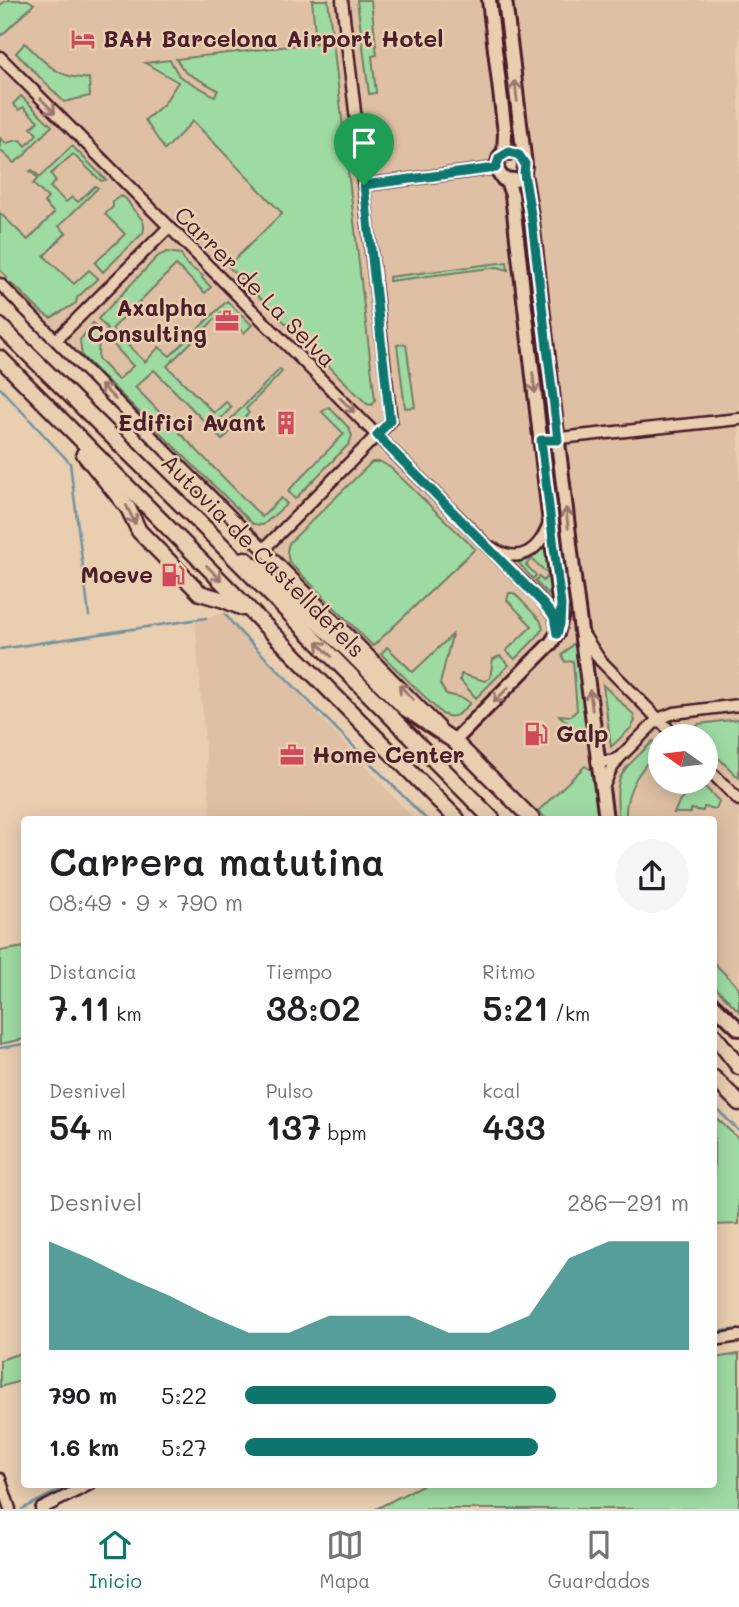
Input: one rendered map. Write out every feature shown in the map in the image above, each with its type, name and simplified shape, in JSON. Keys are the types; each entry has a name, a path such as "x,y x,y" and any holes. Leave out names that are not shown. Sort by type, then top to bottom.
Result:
{"highway":[{"name":"Autovia de Castelldefels","path":"0,326 208,531 489,816"},
{"name":"Autovia de Castelldefels","path":"0,358 454,816"},
{"path":"27,386 128,508 139,531 192,585 200,593 232,602 258,617"},
{"path":"208,531 265,575 405,708 454,741 529,816"},
{"path":"717,1039 739,1068"},
{"path":"717,1046 739,1068"},
{"path":"717,1081 739,1103"}],"main road":[{"path":"489,0 505,133 504,153"},
{"path":"505,0 524,173 534,234 606,816"},
{"path":"523,159 514,152 504,153 497,160 496,168 500,177 507,181 515,181 524,173"},
{"path":"454,741 523,673 559,629 561,605 512,197 507,181"},
{"path":"717,1008 739,1029"}],"street":[{"path":"264,549 390,421 342,0"},
{"name":"Carrer de La Selva","path":"0,57 551,612 559,629"},
{"path":"364,185 496,168"},
{"path":"55,340 168,228"},
{"path":"0,284 454,741"},
{"path":"541,440 739,419"},
{"name":"Carrer de La Selva","path":"483,544 504,554 527,553 541,542 550,519"},
{"path":"583,634 600,660 663,724"},
{"path":"602,792 610,771 619,758 658,719 674,713 739,705"},
{"path":"597,761 619,758"},
{"path":"718,779 739,800"},
{"path":"717,1340 739,1336"},
{"path":"0,1479 10,1509"},
{"path":"41,1509 82,1488"}],"shaded area":[{"path":"0,0 485,0 502,141 496,163 507,181 560,624 581,624 531,182 533,155 515,78 509,0 739,0 739,1029 717,1008 717,816 529,816 0,284"},
{"path":"225,613 411,816 211,816 195,620"}],"green space":[{"path":"8,0 28,0 34,4 2,35 0,5"},
{"path":"312,0 328,0 375,400 372,405 367,404 228,266 282,213 193,121 165,150 145,120 163,105 178,82 145,63 170,60 179,76 215,96 218,90 185,72 176,59 316,43"},
{"path":"357,0 371,0 377,55 372,56 376,93 369,94"},
{"path":"25,43 61,73 89,78 90,96 64,102 16,53"},
{"path":"21,96 52,126 14,163 0,150 0,138 7,144 21,140 26,146 37,134 31,128 38,121 23,107 19,110 13,104"},
{"path":"72,146 106,180 101,181 73,154 51,174 56,181 50,187 66,202 72,197 78,202 95,186 98,188 59,226 66,233 44,256 74,284 89,270 98,278 77,298 76,303 51,318 6,281 7,277 0,270 0,213 28,240 54,213 44,202 48,198 33,184 38,178 30,171 40,177"},
{"path":"121,196 142,219 143,233 103,272 95,263 125,234 105,214 113,207 113,201"},
{"path":"167,252 181,254 186,264 203,276 211,287 205,293 176,265 112,329 145,362 159,347 170,356 227,301 252,325 244,333 222,312 167,366 214,413 226,402 232,407 211,428 154,370 135,387 262,517 281,498 287,504 263,525 253,524 82,356 80,340 93,323 99,332 98,359 118,380 133,366 110,341 106,327 98,319 158,256"},
{"path":"507,262 508,270 498,267 389,281 389,277"},
{"path":"406,344 415,407 405,408 397,345"},
{"path":"280,369 282,372 246,409 249,413 222,440 216,434"},
{"path":"329,407 349,428 352,436 349,444 295,499 288,491 344,434 322,412"},
{"path":"372,462 381,462 391,468 475,549 373,646 289,562 287,551 289,543"},
{"path":"545,547 552,593 550,596 535,581 539,577 543,581 549,575 532,559 526,565 536,575 533,579 517,561 531,558"},
{"path":"509,593 514,593 540,620 543,628 515,659 506,651 532,626 507,600"},
{"path":"452,635 440,684 446,694 463,698 470,703 454,716 447,716 381,654 387,647 413,672"},
{"path":"578,639 590,744 559,715 571,716 577,710 573,661 565,662 562,655"},
{"path":"500,656 509,665 476,698 460,680 461,674 485,681 490,678 493,659"},
{"path":"603,685 633,714 635,721 611,747"},
{"path":"739,719 739,778 718,758 718,724 699,724"},
{"path":"648,746 648,762 631,789 626,816 619,816 617,803 622,774"},
{"path":"585,766 595,772 601,816 543,816 538,811"},
{"path":"687,794 712,794 719,801 716,809 704,807 703,811 691,809 691,813 674,813"},
{"path":"21,948 21,1040 0,1044 0,951"},
{"path":"717,966 739,988 739,1011 717,989"},
{"path":"717,1119 739,1139 739,1224 717,1225"},
{"path":"21,1353 21,1381 0,1387 0,1360"},
{"path":"739,1354 739,1509 376,1509 416,1488 717,1488 717,1358"}],"waterway":[{"path":"0,388 70,463 89,616"},
{"path":"225,614 423,816"},
{"path":"0,649 206,618"},
{"path":"0,1048 21,1044"},
{"path":"717,1109 739,1131"},
{"path":"717,1332 739,1329"},
{"path":"22,1509 63,1488"}],"place":[{"name":"BAH Barcelona Airport Hotel","path":"83,39"},
{"name":"Axalpha Consulting","path":"227,321"},
{"name":"Edifici Avant","path":"286,423"},
{"name":"Moeve","path":"173,575"},
{"name":"Galp","path":"536,734"},
{"name":"Home Center","path":"292,755"}],"route":[{"path":"509,152 517,153 524,162 558,440 541,440 561,605 557,634 554,617 540,600 377,435 390,421 364,185 496,168 499,158 509,152"}]}
